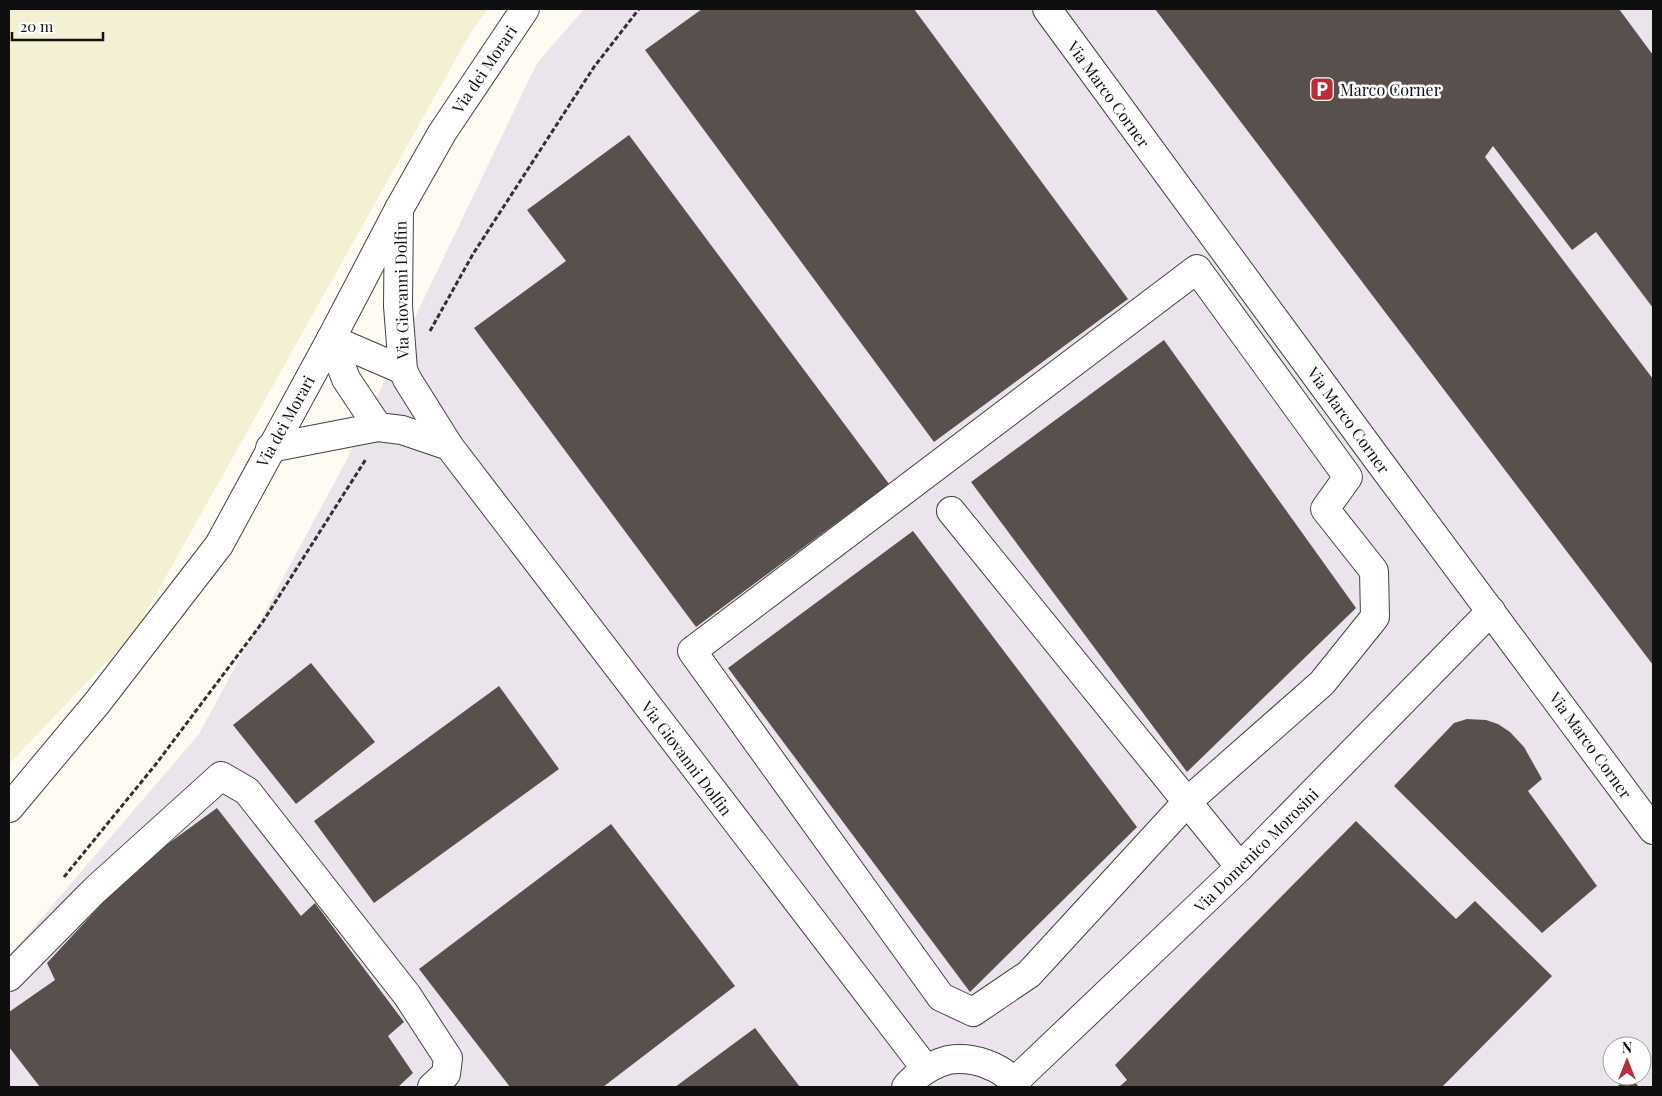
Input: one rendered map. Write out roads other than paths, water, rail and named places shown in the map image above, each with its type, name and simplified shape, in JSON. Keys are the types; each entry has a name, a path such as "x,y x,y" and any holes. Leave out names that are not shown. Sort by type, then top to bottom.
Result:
{"street":[{"name":"Via dei Morari","path":"9,808 97,703 219,545 399,209 442,133 524,9"},
{"name":"Via Marco Corner","path":"1047,9 1378,460 1653,830"},
{"name":"Via Giovanni Dolfin","path":"399,209 398,306 403,370 407,378 449,446 926,1069"},
{"path":"1348,477 1197,269 692,651 941,997 973,1012 1029,974 1188,801 1322,683 1375,617 1374,570 1325,508 1348,477 1378,460"},
{"path":"1256,350 1284,331"},
{"name":"Via Giovanni Dolfin","path":"331,339 403,370"},
{"path":"331,339 346,378 382,428"},
{"path":"270,448 382,428 402,430 449,446"},
{"path":"951,511 1240,867"},
{"name":"Via Domenico Morosini","path":"1016,1085 1240,867 1491,611"},
{"path":"9,977 95,890 221,776 247,791 407,995 448,1058 446,1074 432,1087"},
{"path":"906,1087 926,1069 948,1060 972,1060 995,1068 1016,1085"}],"place":[{"name":"Marco Corner","path":"1322,89"}]}
